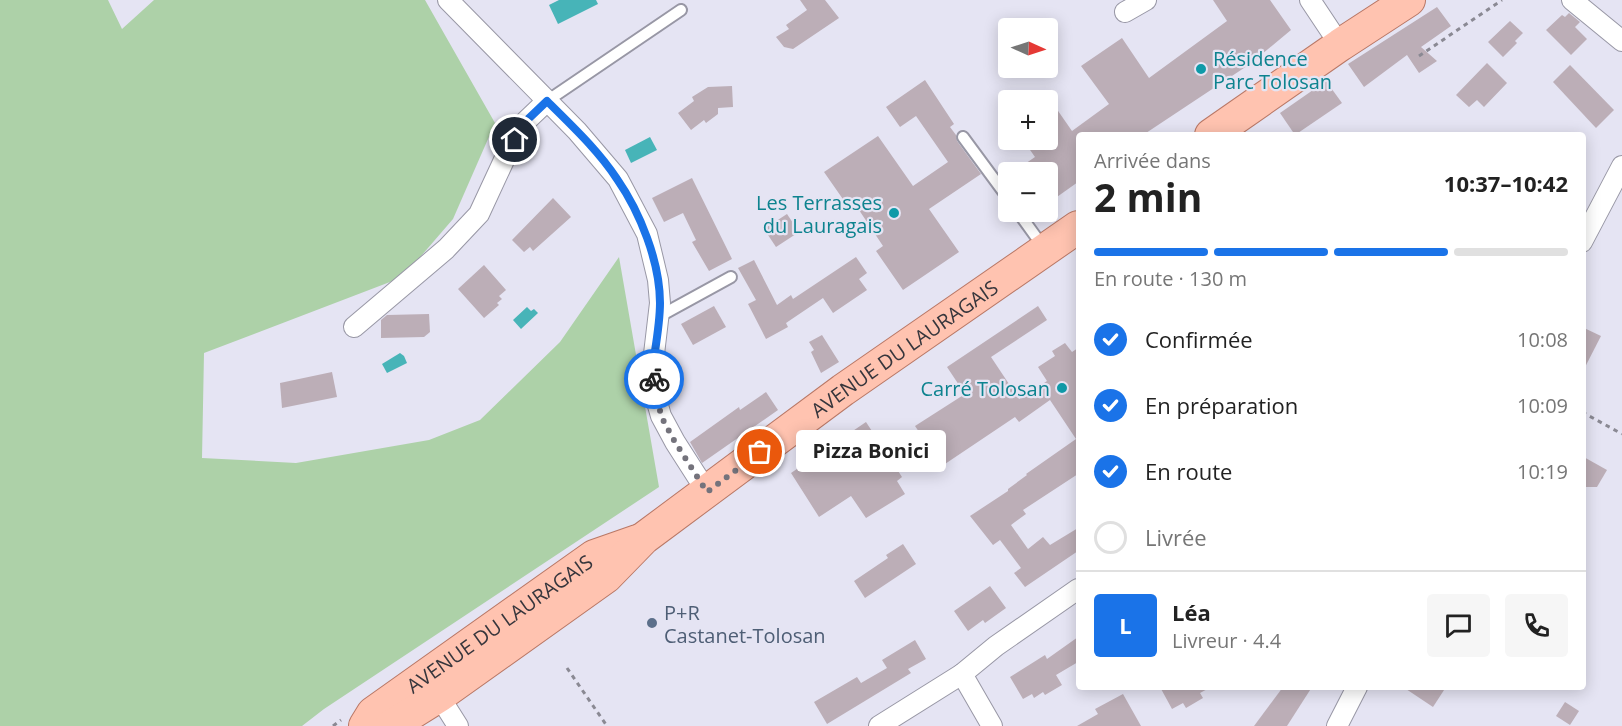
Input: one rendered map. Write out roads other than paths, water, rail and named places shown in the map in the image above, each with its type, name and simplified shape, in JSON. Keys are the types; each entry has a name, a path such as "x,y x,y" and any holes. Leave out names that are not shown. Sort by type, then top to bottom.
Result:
{"main road":[{"path":"1215,132 1409,0"},
{"name":"AVENUE DU LAURAGAIS","path":"365,726 373,713 432,685 606,577 644,538 843,390 1076,228"},
{"name":"AVENUE DU LAURAGAIS","path":"391,726 432,685"}],"street":[{"path":"448,0 577,130 618,179 647,234 658,280 660,303 652,371 657,402 661,416 675,442 707,492"},
{"path":"1125,12 1146,0"},
{"path":"1310,0 1340,45"},
{"path":"1572,0 1622,41"},
{"path":"354,327 446,249 479,214 525,122 547,101"},
{"path":"1586,234 1622,166"},
{"path":"879,726 963,674 996,646 1076,591"},
{"path":"963,674 992,726"},
{"path":"432,685 458,726"},
{"path":"1337,726 1355,690"}],"lane":[{"path":"547,101 681,10"},
{"path":"963,137 998,184"},
{"path":"1025,222 1045,250"},
{"path":"658,317 731,277"}],"water":[{"path":"559,0 596,0 598,4 558,24 549,5"},
{"path":"650,137 657,150 631,163 625,150"},
{"path":"527,307 538,313 521,329 513,320"},
{"path":"400,353 407,363 387,373 382,364"}],"place":[{"name":"Résidence Parc Tolosan","path":"1201,69"},
{"name":"Les Terrasses du Lauragais","path":"894,213"},
{"name":"Carré Tolosan","path":"1062,388"},
{"name":"Pizza Bonici","path":"760,452"},
{"name":"P+R Castanet-Tolosan","path":"652,623"}]}
